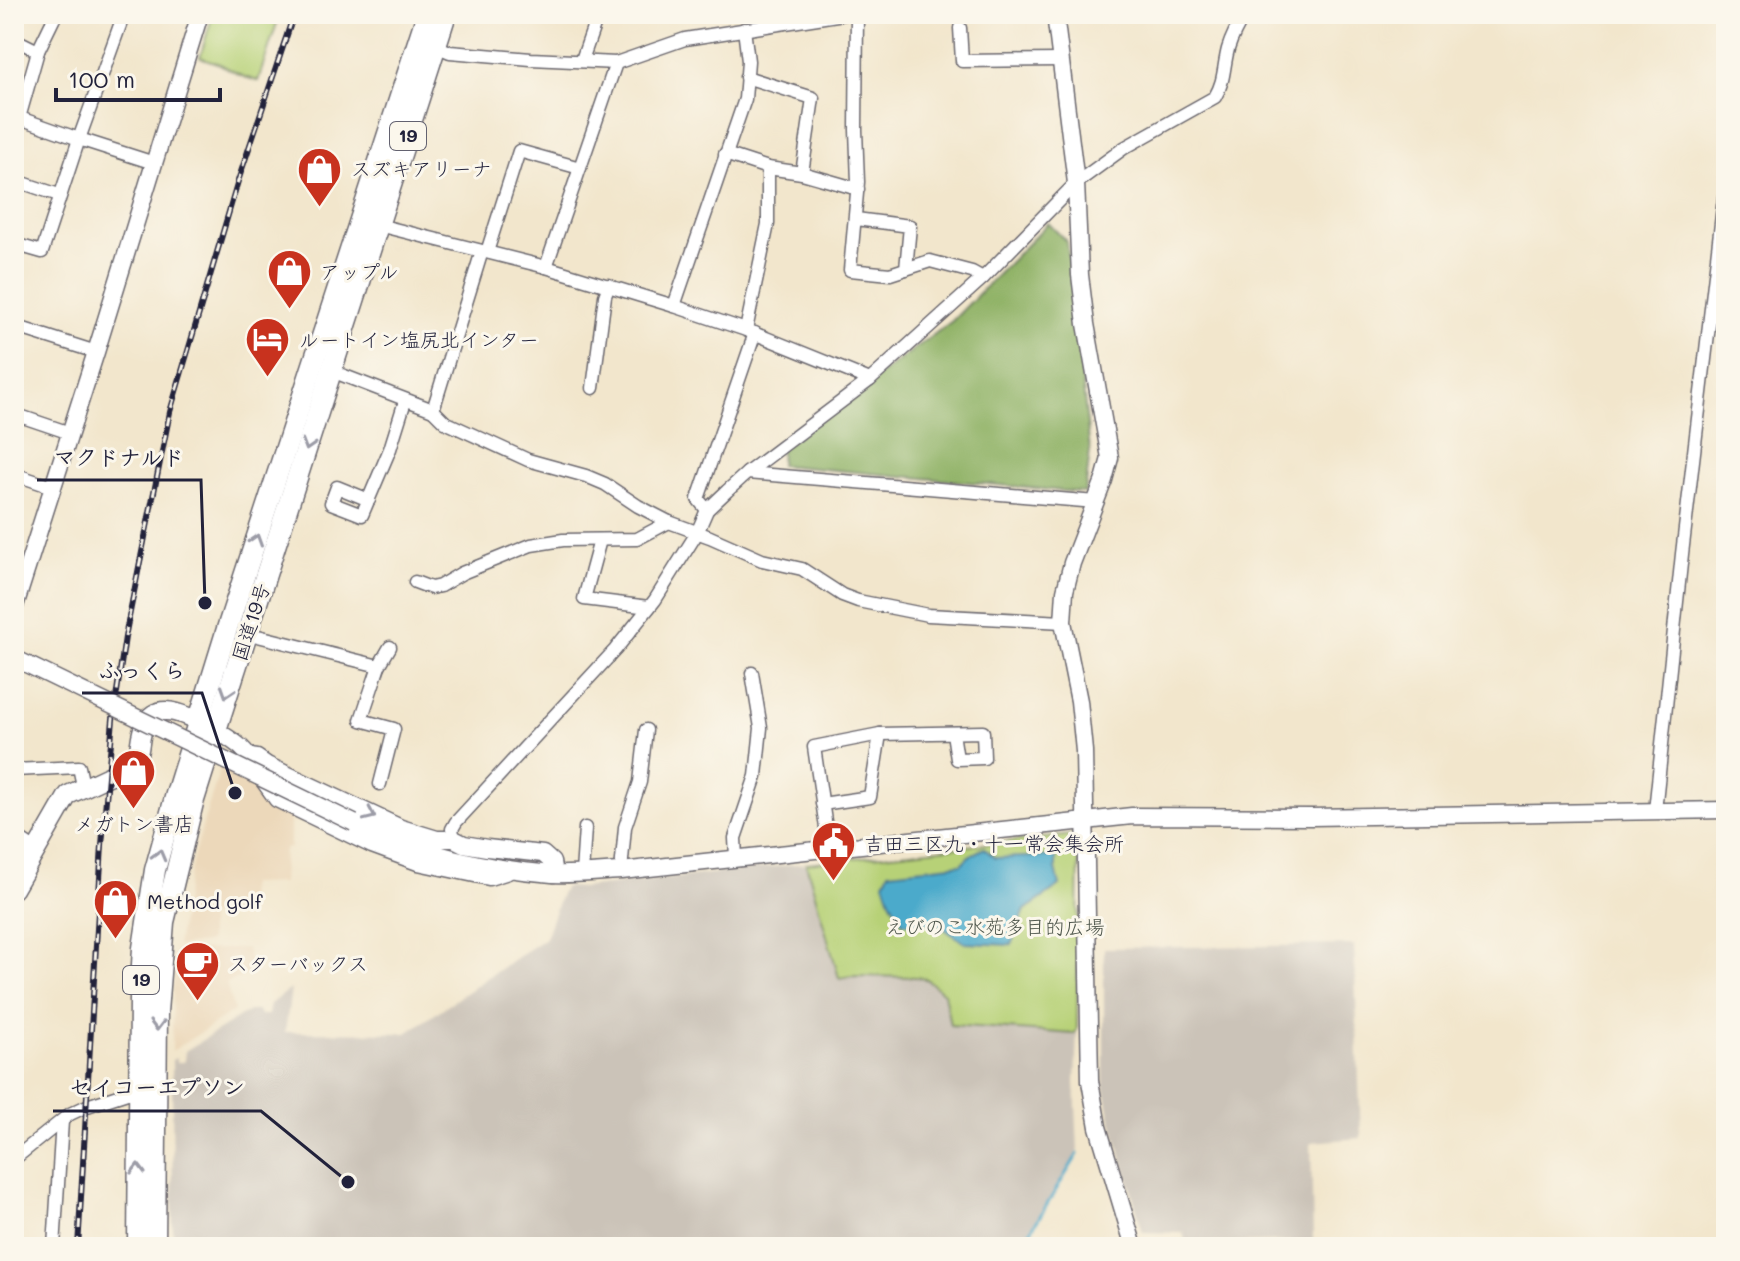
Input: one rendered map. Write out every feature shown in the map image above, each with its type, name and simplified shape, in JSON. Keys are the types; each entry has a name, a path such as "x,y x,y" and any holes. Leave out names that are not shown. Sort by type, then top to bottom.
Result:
{"highway":[{"name":"国道19号","path":"427,14 428,43"},
{"name":"国道19号","path":"138,1247 140,997 143,948 155,870 207,725 428,43 446,14"},
{"name":"国道19号","path":"155,1247 157,1012 162,935 207,725 246,633 278,542 322,367"}],"main road":[{"path":"14,889 68,795 130,766 140,750 141,734 147,720 154,713 170,711 207,725"}],"street":[{"path":"56,14 38,51 16,117 154,163"},
{"path":"14,244 42,252 59,195 124,14"},
{"path":"14,609 200,14"},
{"path":"582,60 598,14"},
{"path":"428,43 450,52 616,63 685,39 744,29 764,20 843,14"},
{"path":"857,14 858,189 850,270 890,274 930,261 983,278"},
{"path":"1055,14 1076,183 1080,275 1086,324 1110,458 1072,563 1065,591 1063,622 1079,701 1084,751 1090,1081 1098,1127 1134,1247"},
{"path":"454,839 452,829 456,822 615,650 649,607 697,533 707,510 747,473 870,380 983,278 1076,183 1124,148 1215,97 1223,84 1227,52 1233,35 1245,14"},
{"path":"960,28 962,61 1061,60"},
{"path":"674,306 745,99 748,61 744,29"},
{"path":"14,39 38,51"},
{"path":"546,267 616,63"},
{"path":"746,77 813,98 802,173"},
{"path":"433,410 519,151 580,168"},
{"path":"725,154 768,168 802,173 858,189"},
{"path":"707,510 698,499 727,420 750,332 768,224 768,168"},
{"path":"14,180 59,195"},
{"path":"1655,811 1726,181"},
{"path":"856,219 910,226 906,269"},
{"path":"370,222 609,285 750,332 870,380"},
{"path":"593,388 609,285"},
{"path":"14,326 96,352"},
{"path":"322,367 433,410 445,422 528,460 605,484 669,522 762,560 802,569 842,595 858,601 928,615 1063,622"},
{"path":"369,500 405,401"},
{"path":"14,414 70,433"},
{"path":"747,473 1096,502"},
{"path":"14,474 52,487"},
{"path":"415,582 431,588 440,586 462,573 531,545 563,540 637,539 669,522"},
{"path":"600,540 584,599 649,607"},
{"path":"246,633 379,666"},
{"path":"380,784 394,729 361,720 379,666 390,647"},
{"path":"14,658 354,823 417,849 460,861 554,874 621,871 1132,816 1312,817 1726,810"},
{"path":"736,858 735,838 756,776 761,728 752,673"},
{"path":"207,725 241,747 277,799 372,845 418,862 489,877 514,869"},
{"path":"621,871 625,827 640,782 646,730"},
{"path":"829,848 814,747 880,734 953,733"},
{"path":"822,804 870,797 880,734"},
{"path":"250,757 401,828 464,844 543,854 552,862 554,874"},
{"path":"14,770 79,767 83,786"},
{"path":"582,873 585,828"},
{"path":"14,838 35,852"},
{"path":"14,1159 70,1114 127,1093 138,1093"},
{"path":"54,1247 62,1121"}],"shaded area":[{"path":"221,765 256,782 270,803 290,813 290,848 284,849 282,883 249,884 247,913 209,916 209,941 177,946 195,850"},
{"path":"806,863 839,978 926,979 944,993 950,1025 1073,1034 1077,1030 1075,1082 1078,1152 1019,1247 173,1247 172,1060 176,1058 176,1062 184,1062 185,1051 249,1011 268,1015 270,1004 291,989 285,1032 407,1033 545,938 565,887 582,888"},
{"path":"1354,945 1361,1138 1311,1142 1313,1241 1186,1244 1183,1233 1143,1232 1104,1084 1104,948"},
{"path":"246,948 253,973 226,983 234,1011 172,1051 176,951"}],"green space":[{"path":"213,14 280,14 258,81 200,57"},
{"path":"1048,223 1067,242 1090,451 1085,493 780,465 781,448 952,321"},
{"name":"えびのこ水苑多目的広場","path":"1071,835 1079,840 1077,1030 1074,1034 950,1025 944,993 926,979 839,978 806,863"}],"water":[{"path":"984,848 995,858 1056,856 1060,886 1025,910 1011,945 965,943 936,923 903,923 884,882 889,872 961,864"}],"waterway":[{"path":"1021,1247 1078,1154"}],"railway":[{"path":"78,1247 102,845 113,719 125,637 170,412 238,181 294,14"}],"place":[{"name":"スズキアリーナ","path":"320,208"},
{"name":"アップル","path":"289,311"},
{"name":"ルートイン塩尻北インター","path":"268,379"},
{"name":"マクドナルド","path":"205,603"},
{"name":"ふっくら","path":"235,793"},
{"name":"メガトン書店","path":"134,811"},
{"name":"吉田三区九・十一常会集会所","path":"833,883"},
{"name":"Method golf","path":"116,941"},
{"name":"スターバックス","path":"197,1003"},
{"name":"セイコーエプソン","path":"348,1182"}]}
